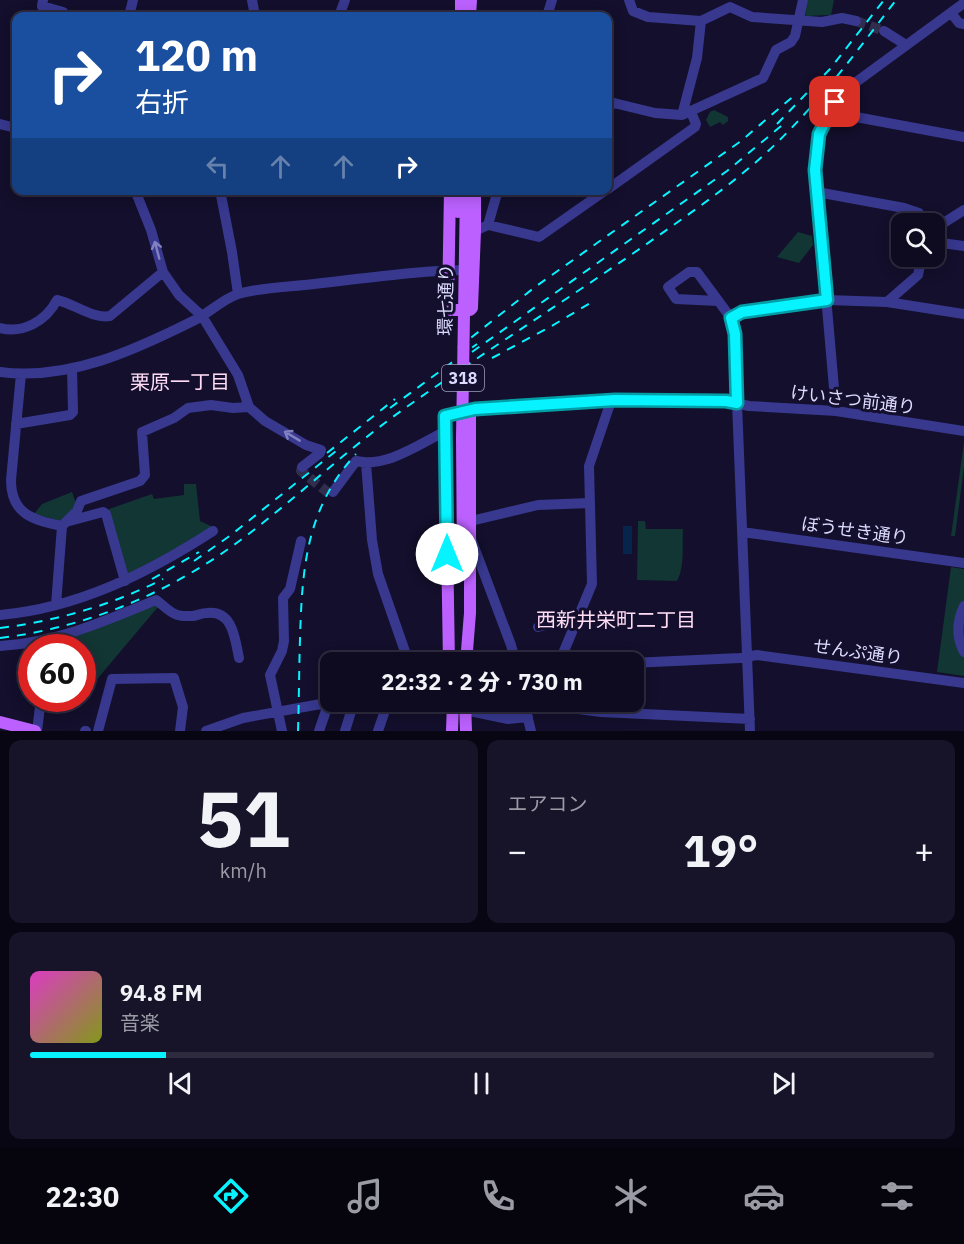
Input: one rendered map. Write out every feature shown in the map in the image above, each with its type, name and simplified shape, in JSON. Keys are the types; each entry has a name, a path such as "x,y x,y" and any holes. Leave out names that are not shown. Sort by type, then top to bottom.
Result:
{"main road":[{"path":"450,195 448,307 450,310 472,308 475,195"},
{"name":"環七通り","path":"458,195 458,565 465,652"},
{"name":"環七通り","path":"454,652 463,391 466,195"},
{"path":"449,652 445,416 470,410 470,613 467,652"},
{"path":"452,731 457,712"},
{"path":"461,712 466,731"},
{"path":"0,722 36,731"}],"street":[{"path":"43,0 42,6 63,12"},
{"path":"629,0 633,11 648,17 701,21 731,4 752,17 822,22 842,18 856,21"},
{"path":"612,105 618,104 655,113 687,114 763,78 776,50 791,42 795,36 803,0"},
{"path":"836,411 815,170 819,134 835,102 848,88 964,3"},
{"path":"951,13 959,23 964,24"},
{"path":"687,114 701,21"},
{"path":"884,31 906,45"},
{"path":"829,112 964,137"},
{"path":"612,186 695,127 696,122 687,114"},
{"path":"817,192 904,208 919,213"},
{"path":"137,195 151,230 163,272 179,295 202,316 238,375 249,407 265,421 306,445 321,450 302,467"},
{"path":"221,195 238,294"},
{"path":"488,225 497,195"},
{"path":"475,231 488,225 539,237 600,195"},
{"path":"945,222 964,210"},
{"path":"945,243 964,246"},
{"path":"887,302 918,275 920,267"},
{"path":"0,372 21,374 56,372 115,356 202,316 238,294 424,271 473,270"},
{"path":"0,328 12,331 33,325 57,300 99,316 110,316 163,272"},
{"path":"731,318 742,312 827,300 887,302 964,314"},
{"path":"718,301 731,318 735,334 750,731"},
{"path":"16,424 70,415 73,412 72,368"},
{"path":"21,374 11,480 14,499 20,510 32,518 64,524 103,512 106,514 124,580"},
{"name":"けいさつ前通り","path":"470,410 611,401 664,400 737,403 749,406 836,411 964,431"},
{"path":"564,652 592,584 589,466 611,401"},
{"path":"57,605 64,524 77,511 81,501 140,481 145,475 142,432 174,418 188,408 210,405 233,408 249,407"},
{"path":"333,492 356,461 373,464 386,460 446,431"},
{"path":"366,463 370,524 378,574 405,652"},
{"path":"471,521 538,505 590,503"},
{"path":"0,615 57,605 99,591 161,563 213,531"},
{"name":"ぼうせき通り","path":"742,532 964,563"},
{"path":"470,536 514,652"},
{"path":"282,731 270,675 282,651 284,641 283,598 290,589 301,541"},
{"path":"72,634 156,600 176,615 186,616 208,612 225,618 235,636 239,658"},
{"path":"964,606 958,626 958,637 964,652"},
{"path":"538,627 569,620 578,621"},
{"path":"0,646 18,645"},
{"name":"せんぷ通り","path":"644,662 757,655 964,684"},
{"path":"98,731 112,679 174,678 183,707 180,731"},
{"path":"206,731 232,726 279,711 320,704"},
{"path":"36,731 39,712"},
{"path":"319,731 326,712"},
{"path":"345,731 351,712"},
{"path":"378,731 385,712"},
{"path":"485,712 508,718 528,717"},
{"path":"527,712 531,731"},
{"path":"601,712 750,719"}],"green space":[{"path":"806,0 834,0 831,15 806,16 804,13"},
{"path":"714,110 728,117 728,121 723,125 720,122 710,127 706,120 710,112"},
{"path":"798,232 812,236 813,245 799,263 777,257"},
{"path":"964,442 964,467 955,536 951,536"},
{"path":"184,484 196,484 200,521 211,526 212,529 128,575 109,509 152,494 154,499 184,495"},
{"path":"72,492 77,506 61,521 34,514 42,504"},
{"path":"638,521 645,521 646,529 683,529 682,562 677,581 637,580"},
{"path":"951,567 964,569 964,676 937,672"},
{"path":"152,605 158,607 96,680 96,634 71,634"}],"water":[{"path":"623,526 632,526 632,554 623,554"}],"tunnel":[{"path":"856,21 884,31"},
{"path":"302,467 301,471 330,494 333,492"}],"railway":[{"path":"777,124 830,69 884,0"},
{"path":"0,638 66,625 130,604 190,574 218,556 246,536 387,421 627,258 740,176 765,154 818,99 896,0"},
{"path":"458,348 535,287 741,141 796,94"},
{"path":"472,352 727,171 786,122"},
{"path":"492,358 592,302"},
{"path":"390,408 477,344"},
{"path":"327,453 395,399"},
{"path":"194,561 231,535 336,451"},
{"path":"298,731 301,613 305,564 310,540 326,496 356,454"},
{"path":"152,579 199,552"},
{"path":"0,628 84,611 124,597 163,579"}],"district":[{"name":"栗原一丁目","path":"180,382"},
{"name":"西新井栄町二丁目","path":"616,620"}],"route":[{"path":"447,554 445,416 475,409 615,400 737,403 735,334 731,318 742,312 827,300 815,170 819,134 835,102"}]}
